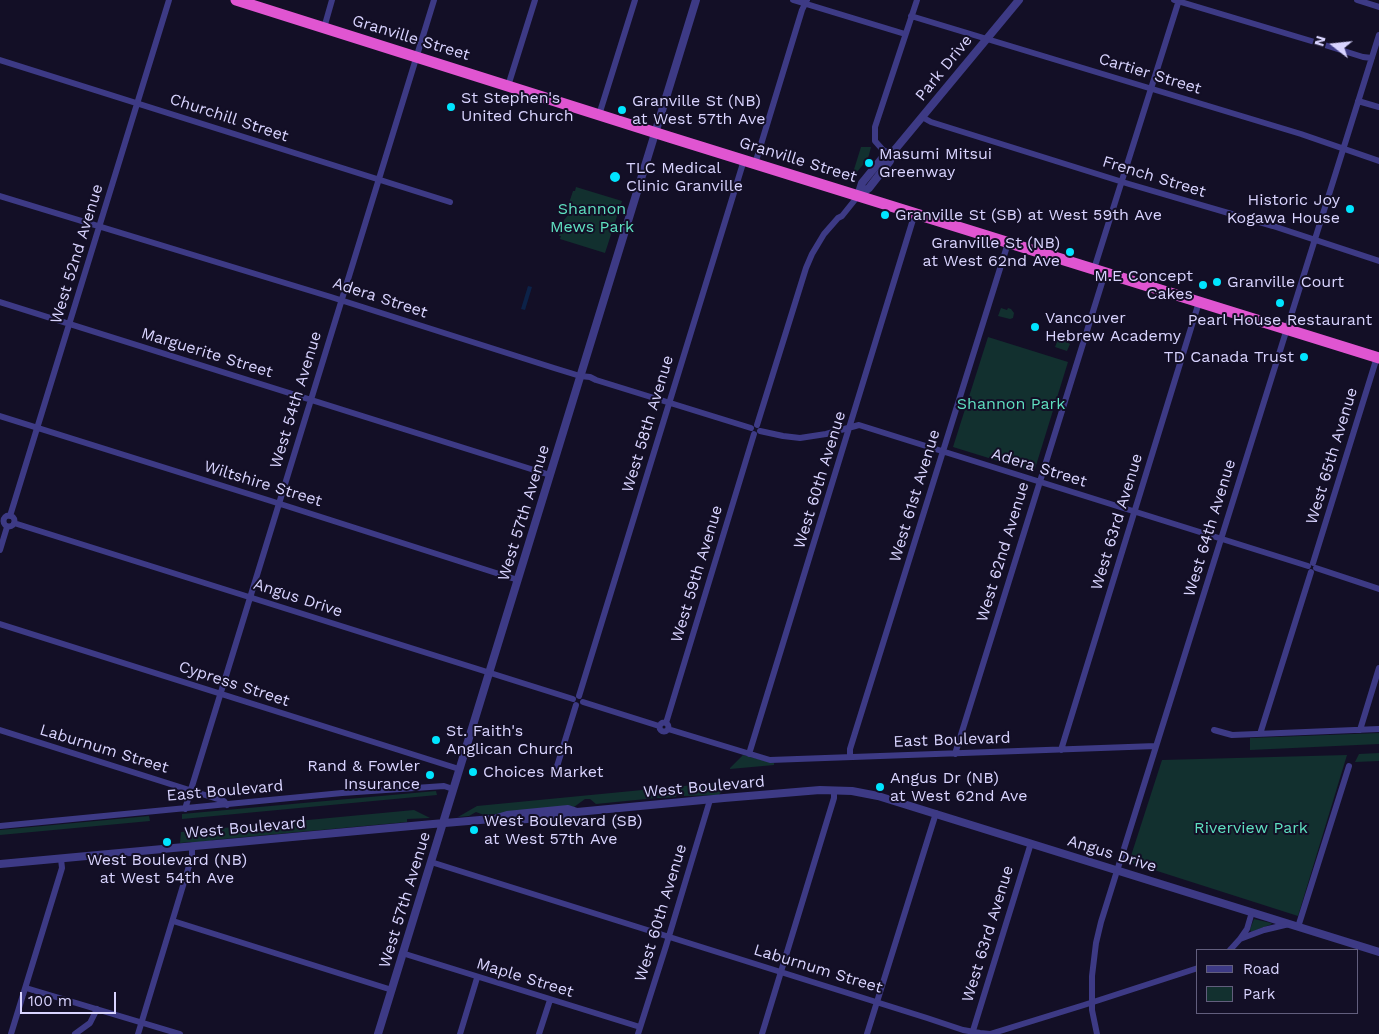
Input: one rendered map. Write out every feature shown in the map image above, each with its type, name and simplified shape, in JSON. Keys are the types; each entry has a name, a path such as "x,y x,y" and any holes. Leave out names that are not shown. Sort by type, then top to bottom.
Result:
{"highway":[{"name":"Granville Street","path":"236,0 1378,358"}],"street":[{"name":"West 52nd Avenue","path":"5,518 37,428 70,324 169,0"},
{"path":"324,28 332,0"},
{"name":"West 54th Avenue","path":"185,809 434,0"},
{"path":"508,86 535,0"},
{"path":"599,115 635,0"},
{"name":"West 57th Avenue","path":"378,1034 696,0"},
{"path":"793,0 806,2 905,34"},
{"path":"891,154 878,146 875,141 874,132 917,0"},
{"name":"Park Drive","path":"858,196 862,183 884,156 891,154 1019,0"},
{"path":"1177,0 1363,57 1372,58"},
{"name":"West 62nd Avenue","path":"955,754 1039,482 1099,271 1122,182 1177,0"},
{"path":"1356,0 1379,7"},
{"path":"755,164 806,2"},
{"name":"Cartier Street","path":"911,16 1301,134 1379,161"},
{"name":"West 64th Avenue","path":"1097,1034 1092,1003 1092,976 1096,943 1221,536 1379,35"},
{"name":"Churchill Street","path":"0,60 450,202"},
{"path":"1358,101 1379,107"},
{"name":"French Street","path":"922,116 930,122 1379,261"},
{"name":"West 58th Avenue","path":"554,776 744,160"},
{"name":"Adera Street","path":"0,196 756,429 800,438 826,434 859,425 1379,589"},
{"name":"West 59th Avenue","path":"664,726 806,268 817,244 824,234 858,196"},
{"name":"West 60th Avenue","path":"749,754 915,213"},
{"name":"West 61st Avenue","path":"850,758 850,750 1008,243"},
{"name":"Marguerite Street","path":"0,302 550,475"},
{"name":"West 63rd Avenue","path":"1061,750 1200,302"},
{"name":"West 65th Avenue","path":"1260,734 1378,358"},
{"name":"Wiltshire Street","path":"0,416 518,580"},
{"path":"0,550 7,526 4,524 5,518 14,518 14,523 11,526 7,526"},
{"name":"Angus Drive","path":"14,523 749,754"},
{"path":"1224,531 1229,541"},
{"name":"Cypress Street","path":"0,624 459,769"},
{"path":"1360,730 1379,668"},
{"path":"1214,730 1232,735 1379,729"},
{"name":"Laburnum Street","path":"0,730 224,801 227,805"},
{"name":"East Boulevard","path":"749,754 770,760 1156,746"},
{"path":"1298,927 1349,766"},
{"name":"East Boulevard","path":"0,826 342,793 440,787 453,789"},
{"path":"762,1034 834,798 834,790"},
{"name":"Angus Drive","path":"834,790 866,793 936,813 1379,952"},
{"name":"West Boulevard","path":"0,864 443,823 508,821 567,815 577,812 834,790"},
{"name":"West 60th Avenue","path":"639,1031 710,800"},
{"path":"867,1034 936,813"},
{"name":"West 63rd Avenue","path":"972,1033 1031,843"},
{"path":"138,1034 192,856 192,847"},
{"path":"11,1034 62,868 61,859"},
{"name":"Laburnum Street","path":"431,862 972,1033 990,1034 1196,969"},
{"path":"1231,949 1247,928 1252,912"},
{"path":"173,921 392,990"},
{"path":"1240,939 1264,930 1289,924"},
{"name":"Maple Street","path":"402,953 550,1000 639,1031"},
{"path":"460,1034 477,978"},
{"path":"26,988 180,1034"},
{"path":"539,1034 550,1000"},
{"path":"76,1034 90,1023 97,1009"}],"green space":[{"path":"861,147 871,147 869,155 851,179"},
{"name":"Shannon Mews Park","path":"576,187 622,201 605,253 560,239 561,236 559,236 564,220 569,214 568,206"},
{"path":"1001,308 1011,309 1014,313 1013,318 998,316"},
{"name":"Shannon Park","path":"988,337 1068,362 1034,472 953,447"},
{"path":"1059,337 1070,344 1067,351 1055,347"},
{"path":"1379,733 1379,744 1250,750 1250,738"},
{"path":"1379,753 1379,761 1355,762 1359,754"},
{"path":"743,755 774,763 774,765 730,769"},
{"name":"Riverview Park","path":"1347,755 1298,916 1129,862 1162,760"},
{"path":"725,782 719,795 684,796 684,793 677,794 676,797 596,804 590,799 585,799 574,807 484,815 476,812 469,816 458,817 477,806"},
{"path":"436,791 437,795 182,819 182,814"},
{"path":"414,810 430,818 407,819 407,822 180,843 181,832"},
{"path":"149,816 150,821 0,835 0,830"},
{"path":"1254,919 1272,924 1251,932 1250,929"}],"water":[{"path":"528,286 532,287 525,310 521,309"}],"place":[{"name":"St Stephen's United Church","path":"451,107"},
{"name":"Granville St (NB) at West 57th Ave","path":"622,110"},
{"name":"Masumi Mitsui Greenway","path":"869,163"},
{"name":"TLC Medical Clinic Granville","path":"615,177"},
{"name":"Historic Joy Kogawa House","path":"1350,209"},
{"name":"Granville St (SB) at West 59th Ave","path":"885,215"},
{"name":"Granville St (NB) at West 62nd Ave","path":"1070,252"},
{"name":"Granville Court","path":"1217,282"},
{"name":"M.E Concept Cakes","path":"1203,285"},
{"name":"Pearl House Restaurant","path":"1280,303"},
{"name":"Vancouver Hebrew Academy","path":"1035,327"},
{"name":"TD Canada Trust","path":"1304,357"},
{"name":"St. Faith's Anglican Church","path":"436,740"},
{"name":"Choices Market","path":"473,772"},
{"name":"Rand & Fowler Insurance","path":"430,775"},
{"name":"Angus Dr (NB) at West 62nd Ave","path":"880,787"},
{"name":"West Boulevard (SB) at West 57th Ave","path":"474,830"},
{"name":"West Boulevard (NB) at West 54th Ave","path":"167,842"}]}
